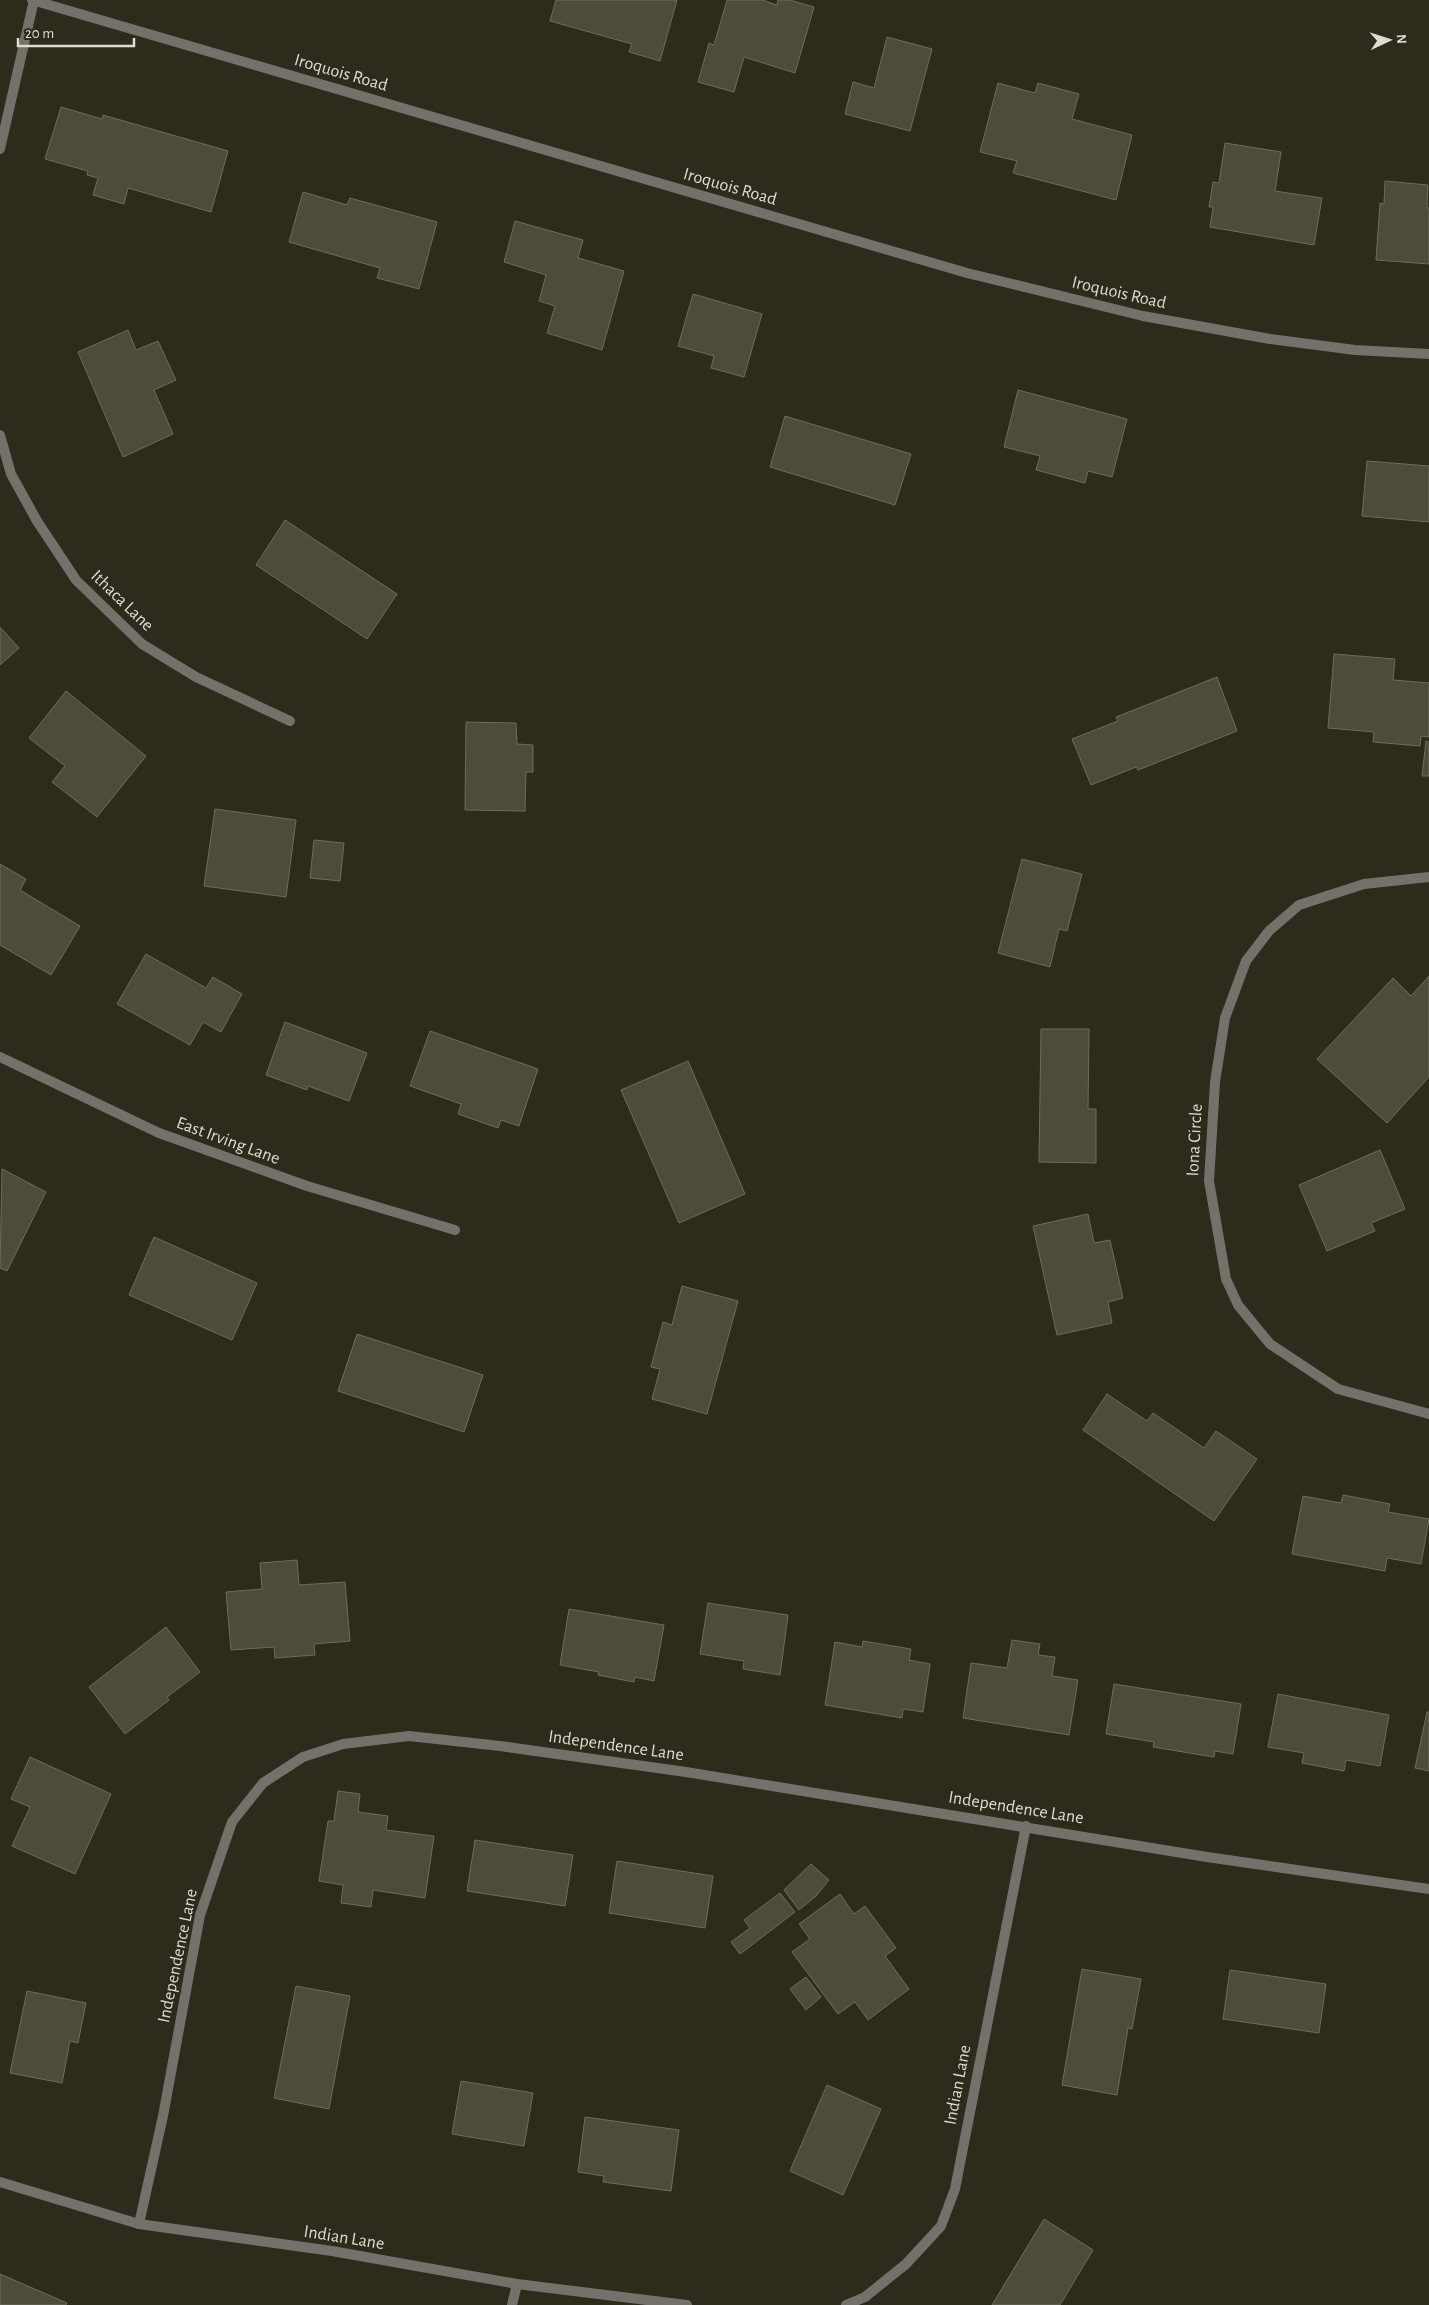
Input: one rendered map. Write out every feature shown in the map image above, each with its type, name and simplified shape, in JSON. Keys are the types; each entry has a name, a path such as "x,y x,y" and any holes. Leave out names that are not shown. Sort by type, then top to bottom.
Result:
{"street":[{"path":"0,149 33,0"},
{"name":"Iroquois Road","path":"33,0 967,272 1142,316 1270,338 1355,350 1429,354"},
{"name":"Ithaca Lane","path":"0,435 10,474 37,522 76,580 142,644 196,678 290,721"},
{"name":"Iona Circle","path":"1429,877 1364,884 1300,905 1269,931 1246,961 1225,1018 1215,1082 1209,1181 1226,1279 1238,1305 1270,1344 1338,1388 1429,1414"},
{"name":"East Irving Lane","path":"0,1058 159,1133 307,1186 455,1230"},
{"name":"Independence Lane","path":"139,2224 163,2116 200,1915 232,1822 263,1783 303,1757 343,1744 409,1736 500,1746 633,1764 1207,1856 1429,1889"},
{"name":"Indian Lane","path":"846,2305 865,2297 906,2264 941,2226 954,2189 1026,1826"},
{"name":"Indian Lane","path":"0,2182 139,2224 332,2251 517,2284 687,2305"},
{"path":"512,2305 517,2284"}],"building":[{"path":"556,0 677,0 660,61 629,52 632,44 550,21"},
{"path":"727,0 762,0 777,5 778,0 790,0 814,7 795,73 744,57 734,92 698,82 709,43 714,45"},
{"path":"887,37 932,49 910,131 845,114 853,82 874,88"},
{"path":"998,83 1035,93 1038,83 1079,94 1072,119 1132,135 1116,200 1013,173 1017,161 980,152"},
{"path":"61,107 102,119 103,115 228,151 211,212 128,188 124,204 93,195 98,178 87,175 88,171 45,159"},
{"path":"1225,143 1281,152 1275,191 1322,198 1314,245 1210,227 1213,207 1209,207 1213,182 1219,183"},
{"path":"1385,181 1428,185 1429,264 1376,260 1380,203 1384,204"},
{"path":"303,192 347,205 350,198 437,222 419,289 377,278 380,268 289,242"},
{"path":"515,221 583,240 578,258 624,271 602,350 547,333 555,306 539,301 546,275 504,262"},
{"path":"693,294 762,314 744,377 711,368 714,356 678,346"},
{"path":"128,330 136,350 158,341 176,380 154,390 173,434 123,457 78,352"},
{"path":"1018,390 1127,419 1112,477 1088,471 1085,483 1036,470 1040,456 1004,447"},
{"path":"785,416 911,454 895,505 770,467"},
{"path":"1367,461 1429,466 1429,522 1362,516"},
{"path":"285,520 397,594 367,639 256,565"},
{"path":"0,627 19,648 0,665"},
{"path":"1334,654 1395,659 1393,680 1429,683 1429,737 1421,736 1420,746 1373,742 1374,732 1328,728"},
{"path":"1217,677 1237,731 1138,770 1136,767 1091,785 1072,739 1118,721 1116,717"},
{"path":"66,691 146,756 97,817 52,782 65,766 29,738"},
{"path":"466,722 516,723 517,744 533,745 533,772 526,772 525,811 465,810"},
{"path":"1426,741 1429,742 1429,776 1422,776"},
{"path":"215,809 296,820 286,897 204,886"},
{"path":"314,840 344,843 340,881 310,878"},
{"path":"1022,859 1082,874 1067,931 1059,929 1050,967 998,953"},
{"path":"0,864 26,879 20,890 80,926 51,975 0,945"},
{"path":"146,954 206,988 213,977 242,994 221,1032 203,1022 190,1045 117,1004"},
{"path":"1429,976 1429,1077 1387,1123 1317,1059 1393,978 1411,996"},
{"path":"285,1022 367,1053 349,1101 308,1086 307,1090 266,1075"},
{"path":"1041,1029 1089,1029 1088,1109 1096,1109 1096,1163 1039,1162"},
{"path":"430,1031 538,1069 519,1126 501,1120 498,1128 458,1114 461,1104 410,1086"},
{"path":"688,1061 745,1194 679,1223 621,1090"},
{"path":"1380,1150 1405,1209 1371,1223 1375,1231 1327,1251 1299,1185"},
{"path":"2,1169 46,1192 7,1271 0,1268"},
{"path":"1088,1214 1094,1243 1110,1240 1123,1298 1108,1302 1112,1323 1057,1335 1033,1226"},
{"path":"154,1237 257,1283 232,1340 129,1295"},
{"path":"682,1286 738,1301 707,1414 652,1399 660,1369 651,1367 663,1322 672,1325"},
{"path":"357,1334 483,1375 464,1432 338,1391"},
{"path":"1107,1394 1147,1421 1153,1413 1204,1448 1216,1431 1257,1459 1214,1521 1083,1430"},
{"path":"1343,1495 1390,1504 1388,1512 1429,1519 1421,1564 1387,1558 1385,1571 1292,1554 1303,1496 1341,1503"},
{"path":"297,1560 299,1585 345,1582 350,1641 314,1644 315,1655 275,1658 274,1647 231,1650 226,1592 262,1589 260,1563"},
{"path":"708,1603 788,1615 780,1675 743,1669 744,1661 700,1654"},
{"path":"569,1609 664,1625 654,1681 635,1677 634,1682 598,1675 599,1672 560,1665"},
{"path":"166,1627 200,1672 167,1697 169,1700 125,1734 89,1687"},
{"path":"1012,1640 1040,1644 1038,1655 1055,1657 1052,1676 1078,1680 1069,1735 963,1718 971,1663 1007,1668"},
{"path":"863,1641 911,1649 909,1660 930,1664 923,1712 903,1709 902,1718 825,1705 835,1642 862,1647"},
{"path":"1114,1684 1241,1704 1233,1754 1215,1751 1214,1757 1153,1747 1154,1742 1106,1734"},
{"path":"1278,1694 1389,1715 1380,1766 1346,1760 1344,1771 1302,1763 1304,1753 1268,1747"},
{"path":"1427,1712 1429,1712 1429,1771 1415,1768"},
{"path":"30,1757 111,1794 75,1874 12,1846 30,1807 11,1799"},
{"path":"338,1791 360,1794 358,1812 388,1816 386,1830 434,1836 425,1898 373,1890 371,1907 341,1903 343,1885 319,1881 328,1821 334,1821"},
{"path":"475,1840 573,1855 565,1906 467,1891"},
{"path":"617,1861 713,1876 705,1928 609,1913"},
{"path":"811,1864 829,1880 816,1896 799,1910 784,1890"},
{"path":"780,1893 795,1912 740,1954 731,1942 750,1928 744,1920"},
{"path":"840,1894 854,1914 865,1906 896,1948 885,1956 909,1989 868,2020 855,2002 838,2014 792,1952 810,1939 799,1924"},
{"path":"1082,1969 1141,1979 1132,2029 1128,2028 1117,2095 1062,2085"},
{"path":"1230,1970 1326,1984 1319,2033 1223,2019"},
{"path":"806,1977 821,1997 806,2010 790,1989"},
{"path":"296,1986 350,1996 329,2109 274,2098"},
{"path":"27,1991 86,2003 78,2043 70,2041 62,2083 10,2073"},
{"path":"461,2081 533,2093 524,2146 452,2134"},
{"path":"827,2085 881,2109 843,2195 790,2171"},
{"path":"585,2117 679,2130 671,2191 603,2182 604,2176 578,2172"},
{"path":"1044,2219 1093,2250 1060,2305 992,2305"},
{"path":"0,2274 67,2303 66,2305 0,2305"}]}
